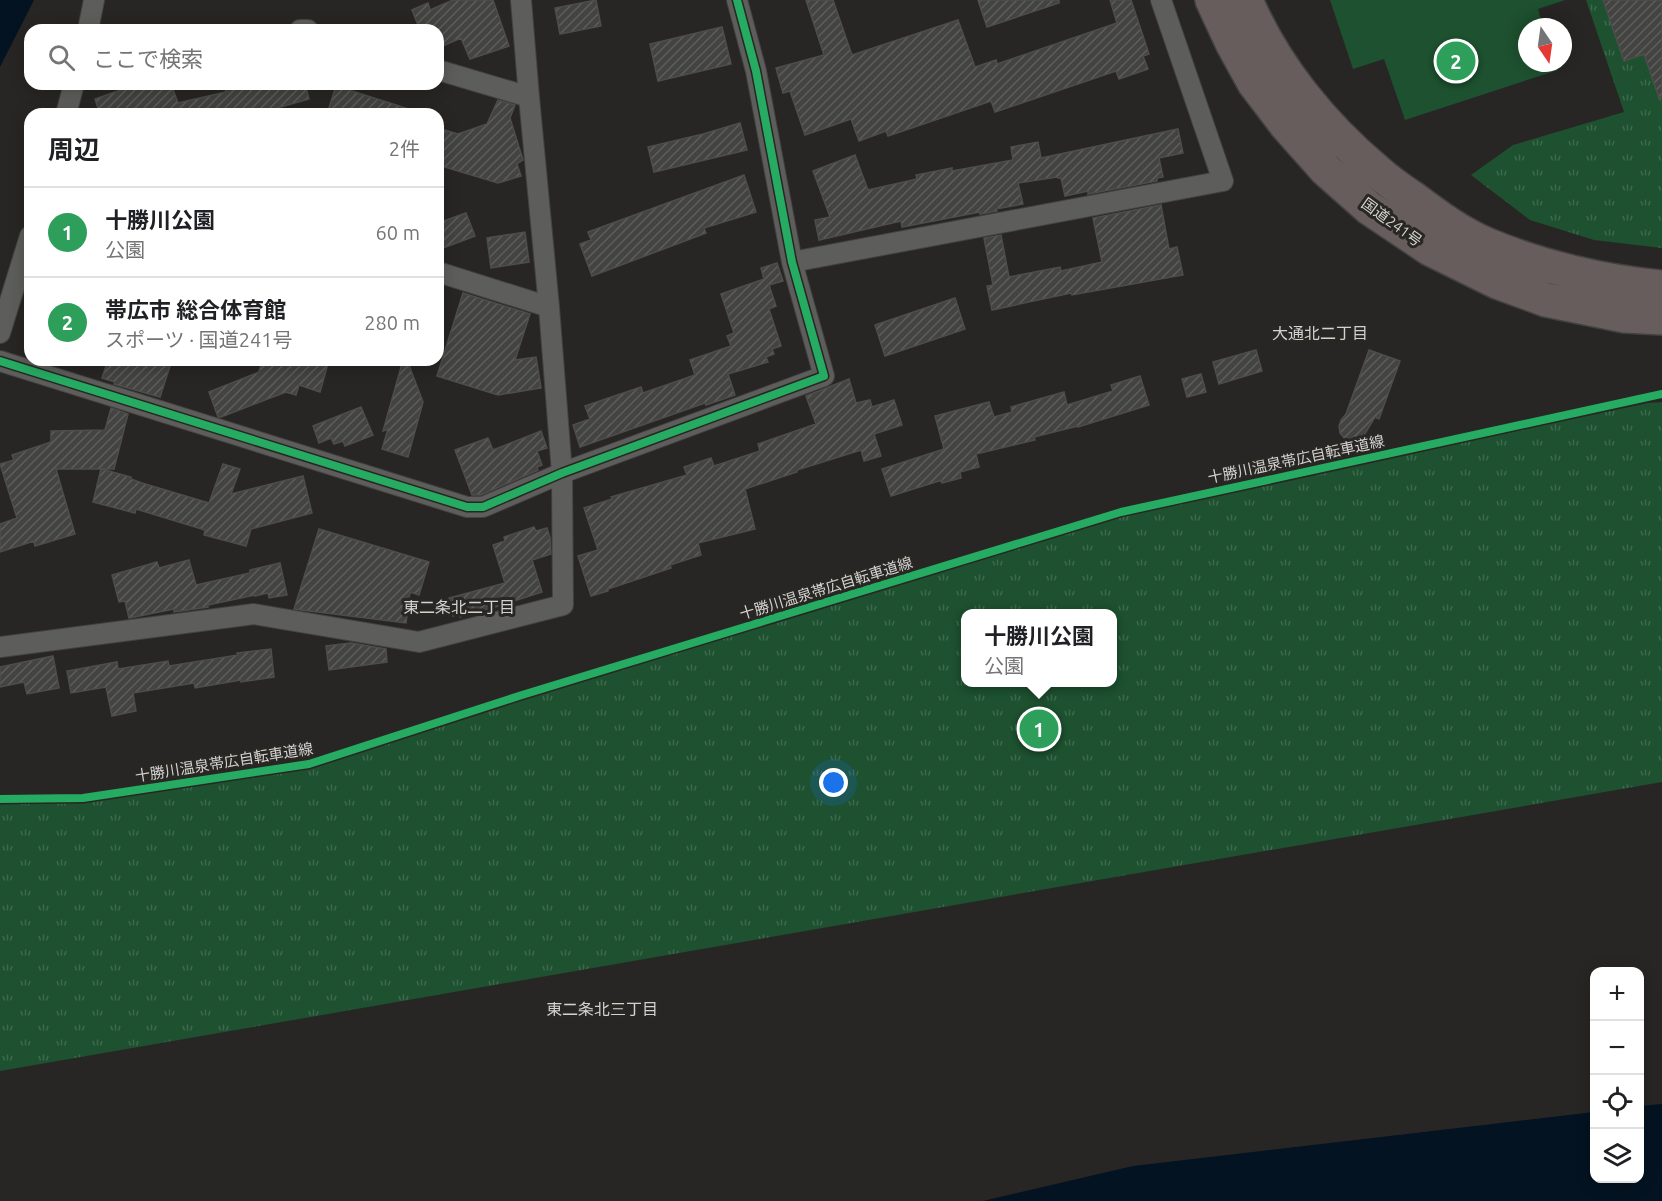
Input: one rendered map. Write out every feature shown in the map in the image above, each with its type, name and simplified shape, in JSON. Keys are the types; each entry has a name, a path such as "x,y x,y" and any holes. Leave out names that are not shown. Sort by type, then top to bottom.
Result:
{"highway":[{"name":"国道241号","path":"1212,0 1254,83 1326,170 1370,208 1430,249 1497,282 1546,300 1625,316 1662,318"},
{"name":"国道241号","path":"1246,0 1254,21 1285,72 1327,123 1377,172 1447,223 1485,244 1539,263 1628,284 1662,287"}],"street":[{"path":"89,24 94,0"},
{"path":"0,647 254,614 419,642 563,605 562,473 521,0"},
{"path":"0,362 467,507 483,507 562,473 824,376 792,261 756,71 737,0"},
{"path":"792,261 1223,181 1161,0"},
{"path":"444,72 529,97"},
{"path":"68,108 72,90"},
{"path":"0,333 24,255"},
{"path":"444,274 549,308"}],"green space":[{"path":"1330,0 1565,0 1538,9 1540,18 1518,18 1518,72 1552,72 1405,120 1384,59 1353,69"},
{"path":"1586,0 1662,0 1662,248 1594,240 1530,220 1471,175 1513,145 1624,112"},
{"path":"1662,402 1662,782 0,1071 0,799 83,798 309,764 522,695 1121,512 1648,403"}],"water":[{"path":"0,0 34,0 0,67"},
{"path":"1662,1104 1662,1201 983,1201 1133,1166 1590,1112 1590,1183 1644,1183 1644,1106"}],"building":[{"path":"453,0 493,0 509,46 470,59 461,38 444,45 444,24 418,24 412,10 428,3 430,10"},
{"path":"596,0 601,26 560,34 555,8"},
{"path":"806,0 833,0 852,55 958,20 975,67 996,60 997,64 1117,23 1110,0 1131,0 1149,54 1143,56 1148,69 1119,79 1116,71 995,112 991,101 888,136 886,131 859,141 851,119 805,135 790,91 783,93 776,68 824,55"},
{"path":"978,0 1059,0 1059,3 987,27"},
{"path":"1603,0 1662,0 1662,97 1659,98 1644,54 1624,61"},
{"path":"722,27 731,64 658,81 650,44"},
{"path":"121,90 173,90 178,103 226,92 226,90 307,90 309,99 277,108 98,108 95,99"},
{"path":"335,90 349,90 406,108 329,108"},
{"path":"498,100 515,105 510,118 523,160 517,164 521,176 498,183 444,167 444,130 458,134 487,124"},
{"path":"740,123 747,150 654,172 648,147"},
{"path":"1178,129 1183,153 1159,158 1163,177 1157,178 1157,181 1065,196 1061,178 1018,183 1023,204 996,209 997,211 980,214 980,212 902,227 901,221 819,240 815,220 830,217 813,171 855,155 868,190 917,179 916,175 1013,160 1011,147 1038,142 1041,158"},
{"path":"744,175 756,212 704,228 706,233 592,276 580,244 591,240 588,232"},
{"path":"1161,205 1169,249 1177,247 1183,275 1072,295 1071,293 992,310 987,286 993,285 984,238 1001,235 1009,277 1060,267 1061,271 1102,262 1093,218"},
{"path":"466,213 475,236 444,248 444,221"},
{"path":"525,232 529,262 491,268 487,238"},
{"path":"777,263 783,281 769,285 776,306 769,309 781,346 772,349 774,354 766,357 768,362 728,374 735,395 706,405 705,403 580,447 573,425 590,419 585,406 641,387 643,393 695,375 690,360 731,346 727,336 734,333 721,294 764,279 761,268"},
{"path":"463,293 530,314 515,360 536,357 541,388 498,395 437,376 440,366 444,366 444,354"},
{"path":"955,298 965,329 885,356 875,325"},
{"path":"1256,350 1262,371 1219,384 1213,362"},
{"path":"1369,350 1400,361 1379,419 1375,417 1363,437 1350,441 1340,433 1339,426 1346,414"},
{"path":"106,366 170,366 160,397 114,384 115,382 102,378"},
{"path":"260,366 327,366 320,392 299,385 296,395 286,392 218,417 209,392 259,372"},
{"path":"401,366 409,366 423,402 408,457 382,449 388,429 383,431"},
{"path":"1201,374 1206,392 1187,397 1182,379"},
{"path":"1140,376 1149,405 1078,427 1034,437 1035,440 976,454 979,467 960,472 961,478 942,483 942,480 891,496 882,469 944,449 935,416 989,402 994,417 1012,412 1011,407 1064,392 1067,405 1113,391 1111,385"},
{"path":"849,379 856,403 870,400 872,407 894,400 902,425 874,434 881,456 864,461 861,450 745,489 755,529 698,543 701,555 591,596 578,556 598,550 584,508 612,499 611,497 687,475 684,467 711,458 714,466 760,451 758,444 816,424 806,396"},
{"path":"361,407 373,435 345,446 343,441 334,444 331,438 319,443 313,426"},
{"path":"111,408 128,414 114,469 56,469 75,534 35,546 34,541 0,552 0,524 17,518 0,464 14,460 12,455 51,442 51,431 105,430"},
{"path":"541,431 547,448 537,451 542,465 537,467 538,470 481,495 472,495 455,450 488,438 493,450"},
{"path":"223,464 240,469 231,494 303,476 312,513 251,529 246,546 204,535 205,530 136,509 135,513 93,502 101,469 209,503"},
{"path":"534,527 536,531 547,528 550,538 551,554 532,560 542,592 480,612 460,617 460,614 453,616 449,598 505,583 493,545 505,541 504,537"},
{"path":"319,529 429,562 419,595 410,592 406,623 294,609"},
{"path":"189,560 196,585 250,573 250,570 280,563 287,595 269,598 268,593 208,605 208,607 174,612 174,609 129,618 125,601 119,602 112,575 157,562 159,568"},
{"path":"351,643 386,649 387,662 329,670 326,646"},
{"path":"271,649 274,677 195,688 194,683 133,693 136,711 112,716 106,687 71,693 67,671 117,662 118,669 168,661 169,666"},
{"path":"53,656 59,688 27,694 24,682 0,687 0,667"}],"cycle path":[{"path":"0,361 467,507 483,507 562,473 824,376 792,262 756,71 737,0"},
{"name":"十勝川温泉帯広自転車道線","path":"0,799 83,798 309,764 522,695 1121,512 1662,394"}],"place":[{"name":"帯広市 総合体育館","path":"1456,61"},
{"name":"十勝川公園","path":"1039,729"}],"district":[{"name":"大通北二丁目","path":"1320,333"},
{"name":"東二条北二丁目","path":"459,607"},
{"name":"東二条北三丁目","path":"602,1009"}]}
